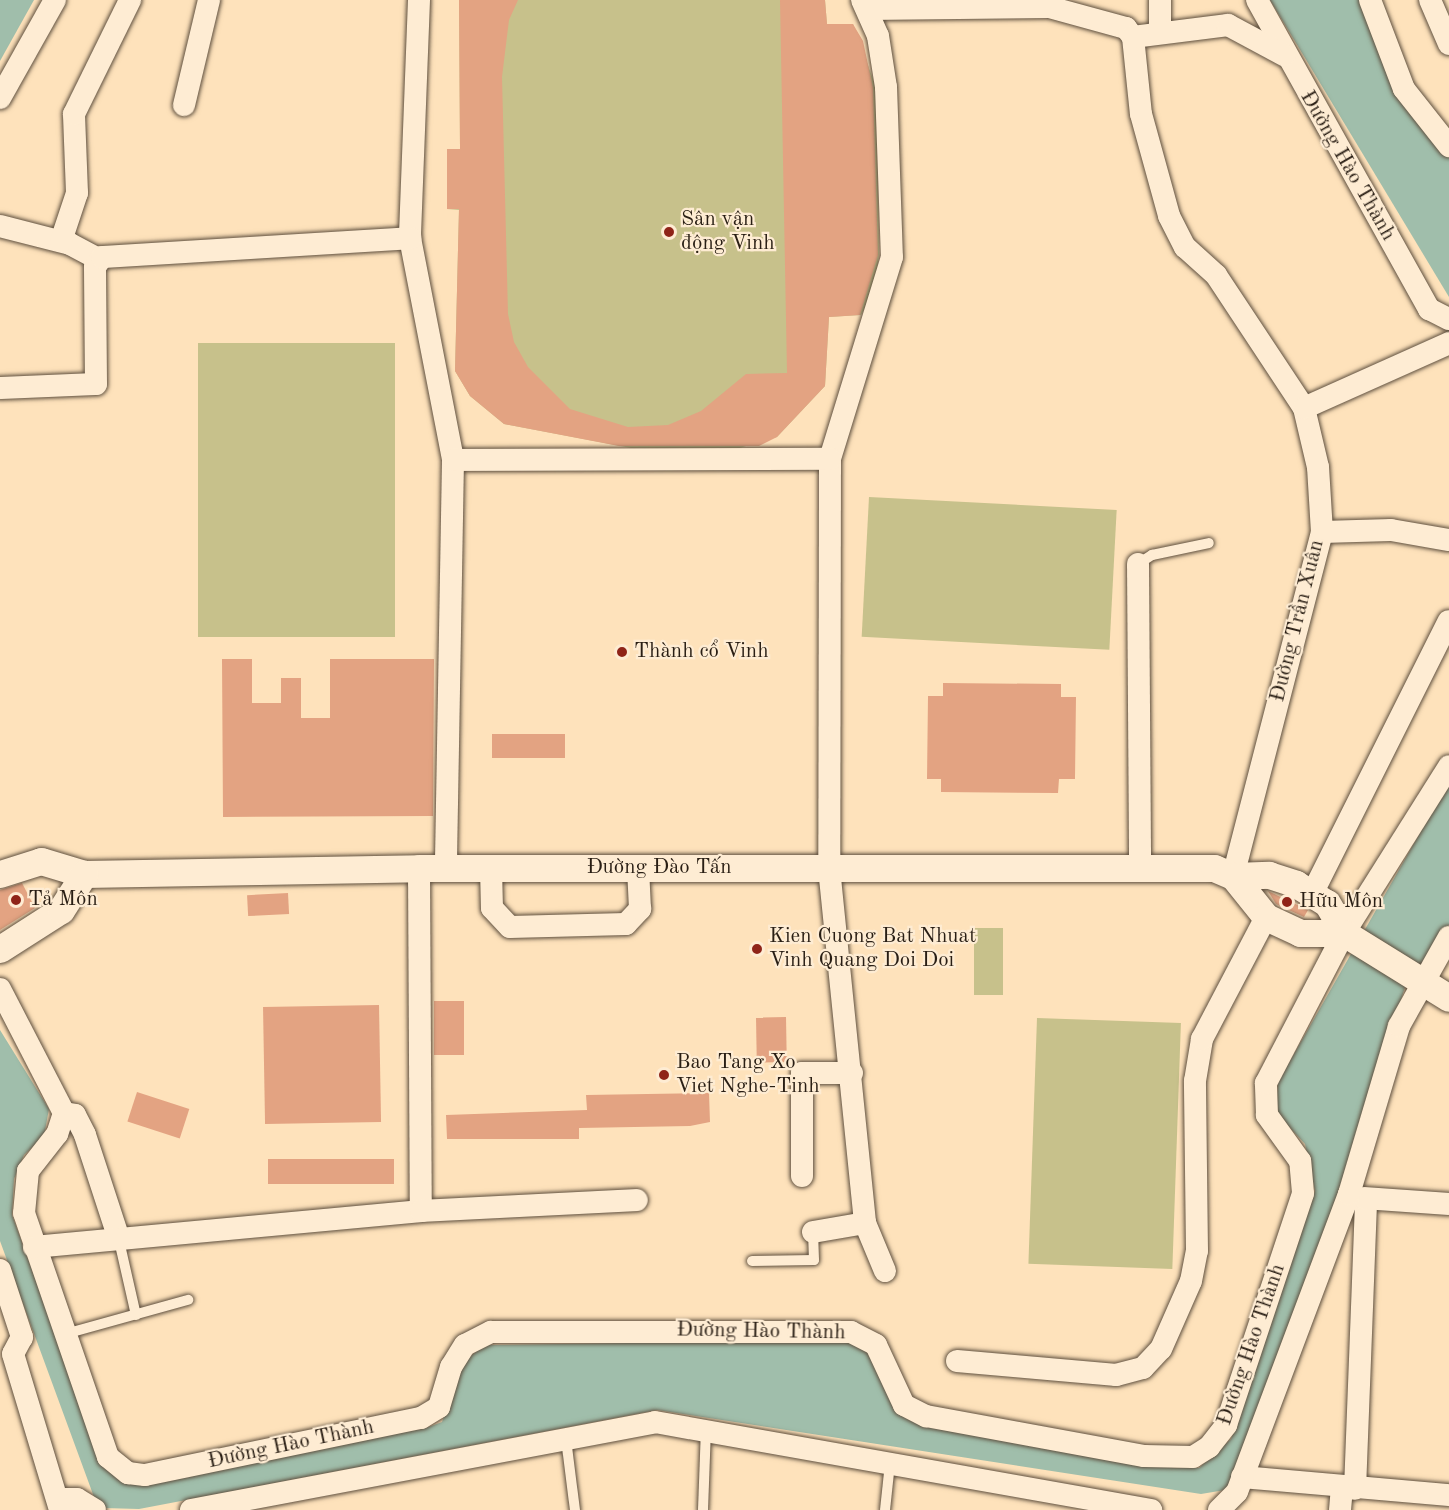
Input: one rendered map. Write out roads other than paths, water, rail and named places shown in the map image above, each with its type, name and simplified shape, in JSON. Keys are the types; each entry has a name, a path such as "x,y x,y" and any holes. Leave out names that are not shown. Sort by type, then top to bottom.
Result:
{"street":[{"path":"0,98 55,0"},
{"path":"61,241 77,193 74,114 130,0"},
{"path":"183,105 209,0"},
{"path":"419,0 410,238 453,460 446,868"},
{"path":"1160,0 1160,33"},
{"name":"Đường Hào Thành","path":"1257,0 1284,55 1429,309 1449,319"},
{"path":"1370,0 1404,89 1449,146"},
{"path":"1430,0 1444,20 1449,44"},
{"path":"885,1271 865,1223 852,1073 829,868 830,459 892,257 886,87 865,5 1023,3 1097,16 1126,28 1133,37 1228,25 1284,55"},
{"name":"Đường Trần Xuân","path":"1133,37 1141,114 1169,216 1185,247 1216,275 1304,408 1316,456 1322,532 1233,876"},
{"path":"0,226 61,241 98,259 410,238"},
{"path":"0,388 96,384 98,259"},
{"path":"1304,408 1449,343"},
{"path":"453,460 830,459"},
{"path":"1322,532 1391,530 1449,540"},
{"path":"1138,564 1140,866"},
{"path":"1312,894 1449,621"},
{"name":"Đường Hào Thành","path":"64,1113 24,1182 24,1213 108,1457 137,1475 421,1418 440,1407 451,1367 465,1345 491,1332 851,1332 876,1345 904,1406 926,1416 1152,1458 1193,1457 1209,1448 1226,1425 1304,1193 1300,1161 1267,1115 1266,1083 1348,936 1449,766"},
{"name":"Đường Đào Tấn","path":"0,874 41,861 84,874 419,868 1140,866 1214,868 1233,876 1269,875 1312,894 1327,903 1348,936 1449,998"},
{"path":"419,868 421,1211"},
{"path":"490,868 492,908 510,927 626,924 639,909 638,868"},
{"path":"0,949 61,910 84,874"},
{"path":"1233,876 1266,917 1300,933 1348,936"},
{"path":"957,1361 1116,1375 1143,1368 1161,1349 1191,1281 1197,1251 1196,1081 1202,1040 1266,917"},
{"path":"1219,1510 1242,1477 1357,1196 1386,1062 1417,977 1449,937"},
{"path":"0,989 64,1113 75,1115 85,1135 118,1236"},
{"path":"802,1176 802,1073 852,1073"},
{"path":"1357,1196 1449,1203"},
{"path":"1340,1510 1348,1488 1357,1196"},
{"path":"34,1247 118,1236 421,1211 637,1200"},
{"path":"813,1232 865,1223"},
{"path":"0,1270 22,1337 7,1354 61,1505 77,1499 95,1510"},
{"path":"191,1510 655,1422 1151,1510"},
{"path":"1242,1477 1449,1495"}],"lane":[{"path":"1138,564 1152,555 1209,543"},
{"path":"752,1262 814,1260 813,1232"},
{"path":"118,1236 136,1315"},
{"path":"65,1334 188,1300"},
{"path":"703,1510 706,1430"},
{"path":"566,1439 575,1510"},
{"path":"885,1510 890,1463"}],"place":[{"name":"Sân vận động Vinh","path":"669,232"},
{"name":"Thành cổ Vinh","path":"622,652"},
{"name":"Tả Môn","path":"16,900"},
{"name":"Hữu Môn","path":"1287,902"},
{"name":"Kien Cuong Bat Nhuat Vinh Quang Doi Doi","path":"757,949"},
{"name":"Bao Tang Xo Viet Nghe-Tinh","path":"664,1075"}]}
